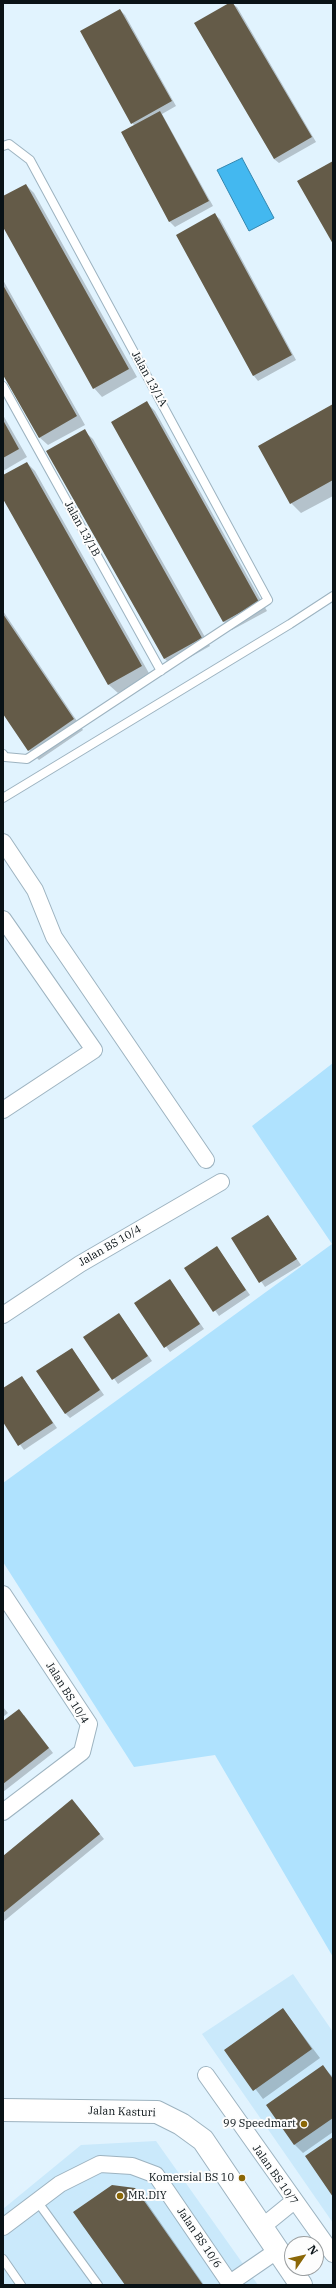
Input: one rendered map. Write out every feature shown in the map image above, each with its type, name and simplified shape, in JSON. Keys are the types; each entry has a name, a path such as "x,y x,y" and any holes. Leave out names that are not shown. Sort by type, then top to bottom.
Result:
{"street":[{"path":"3,842 35,890 54,937 206,1160"},
{"path":"3,919 94,1050 3,1110"},
{"name":"Jalan BS 10/4","path":"3,1315 80,1264 220,1182"},
{"name":"Jalan BS 10/4","path":"3,1594 89,1724 82,1752 3,1812"},
{"name":"Jalan BS 10/7","path":"206,2075 333,2254"},
{"name":"Jalan Kasturi","path":"3,2110 157,2112 181,2124 203,2140 301,2285"},
{"name":"Jalan BS 10/6","path":"3,2226 60,2184 100,2164 132,2166 156,2175 230,2284"},
{"path":"262,2227 294,2201"},
{"path":"230,2284 278,2250"}],"lane":[{"name":"Jalan 13/1A","path":"3,146 9,144 30,160 268,597 266,602 161,671"},
{"name":"Jalan 13/1B","path":"3,386 161,671"},
{"path":"3,798 290,624 333,596"},
{"path":"3,754 5,757 27,759 161,671"},
{"path":"37,2201 98,2285"},
{"path":"3,2259 21,2285"}],"shaded area":[{"path":"333,1063 333,1957 215,1755 134,1767 3,1562 3,1483 332,1244 252,1126"},
{"path":"293,1974 333,2032 333,2223 202,2034"},
{"path":"156,2141 258,2285 3,2285 3,2209 81,2145"}],"water":[{"path":"242,158 274,218 249,231 217,170"}],"building":[{"path":"229,3 233,3 312,137 274,159 194,23"},
{"path":"120,9 172,101 131,124 80,31"},
{"path":"160,111 209,201 169,222 121,132"},
{"path":"333,161 333,244 297,181"},
{"path":"26,184 129,369 93,389 3,227 3,196"},
{"path":"215,213 292,355 253,376 176,235"},
{"path":"3,285 77,416 39,438 3,375"},
{"path":"147,401 259,602 223,622 111,422"},
{"path":"333,404 333,480 290,504 258,446"},
{"path":"3,420 19,449 3,458"},
{"path":"85,429 202,638 164,659 46,451"},
{"path":"27,462 142,666 108,685 3,499 3,475"},
{"path":"3,614 74,719 28,751 3,714"},
{"path":"268,1215 297,1259 259,1283 231,1238"},
{"path":"217,1246 246,1290 213,1312 184,1268"},
{"path":"170,1279 200,1324 164,1348 134,1303"},
{"path":"119,1313 148,1356 112,1380 83,1337"},
{"path":"72,1348 100,1390 65,1414 36,1371"},
{"path":"22,1376 53,1423 18,1446 3,1422 3,1388"},
{"path":"19,1709 49,1748 3,1784 3,1721"},
{"path":"72,1799 100,1834 3,1913 3,1856"},
{"path":"283,2008 312,2049 253,2091 224,2050"},
{"path":"323,2065 333,2079 333,2118 294,2145 266,2105"},
{"path":"333,2137 333,2197 305,2156"},
{"path":"112,2185 135,2188 203,2285 125,2285 73,2212"}],"place":[{"name":"99 Speedmart","path":"304,2124"},
{"name":"Komersial BS 10","path":"242,2178"},
{"name":"MR.DIY","path":"120,2196"}]}
